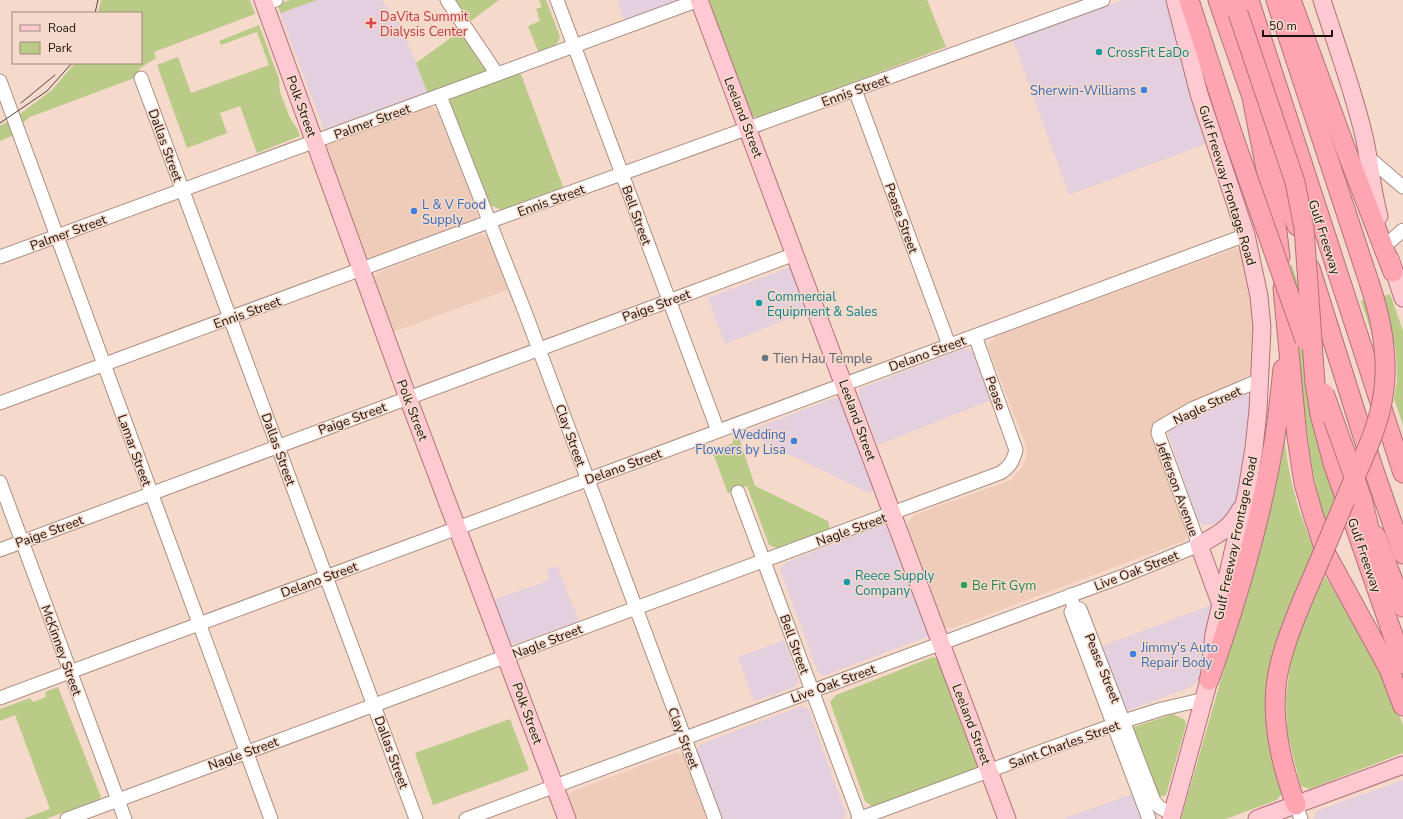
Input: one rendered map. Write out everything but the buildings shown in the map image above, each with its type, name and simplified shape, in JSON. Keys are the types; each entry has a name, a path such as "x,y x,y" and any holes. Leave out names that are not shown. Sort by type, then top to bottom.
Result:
{"highway":[{"path":"1189,0 1233,136 1362,499 1403,607"},
{"name":"Gulf Freeway","path":"1218,0 1253,103 1291,207 1372,465 1403,554"},
{"path":"1276,0 1369,282 1381,323 1384,347 1385,380 1382,402 1374,432 1290,628 1279,665 1275,718 1284,770 1298,812"},
{"path":"1291,0 1393,272"},
{"name":"Gulf Freeway","path":"1241,4 1300,203 1304,228 1315,383 1320,414 1333,463 1403,664"},
{"name":"Gulf Freeway","path":"1241,4 1403,473"},
{"path":"1253,103 1275,215 1297,437 1304,483 1312,514 1326,554 1389,669 1403,706"},
{"path":"1210,680 1230,620 1269,468 1286,328"},
{"path":"1362,499 1377,563 1403,642"}],"main road":[{"name":"Leeland Street","path":"699,0 845,384 1007,819"},
{"name":"Gulf Freeway Frontage Road","path":"1172,816 1210,680 1214,634 1246,496 1254,448 1260,380 1262,328 1259,296 1246,235 1199,94 1175,0"},
{"path":"1322,0 1353,94 1369,158 1374,199 1387,244 1393,272 1403,298"},
{"name":"Polk Street","path":"268,1 314,141 408,398 507,656 567,819"},
{"path":"1221,606 1199,545 1223,531 1233,522 1246,496"},
{"path":"1257,819 1298,812 1403,765"}],"street":[{"path":"447,0 497,74"},
{"name":"Bell Street","path":"557,0 718,431"},
{"name":"Palmer Street","path":"0,257 699,0"},
{"name":"Ennis Street","path":"0,403 491,221 1103,0"},
{"name":"Dallas Street","path":"141,78 416,819"},
{"name":"Lamar Street","path":"0,81 55,236 271,819"},
{"name":"Pease Street","path":"855,90 949,345"},
{"name":"Clay Street","path":"440,96 491,221 715,819"},
{"path":"1369,158 1403,188"},
{"path":"1387,244 1403,230"},
{"name":"Delano Street","path":"0,698 1246,235"},
{"name":"Paige Street","path":"0,550 795,254"},
{"name":"Pease","path":"975,336 1016,450"},
{"name":"Nagle Street","path":"1158,433 1159,428 1192,409 1260,380"},
{"name":"Jefferson Avenue","path":"1158,433 1199,545"},
{"name":"Nagle Street","path":"67,819 246,751 507,656 635,607 893,514 1000,473 1008,468 1013,461 1016,450"},
{"name":"McKinney Street","path":"0,482 125,819"},
{"name":"Bell Street","path":"738,492 859,819"},
{"name":"Live Oak Street","path":"466,819 941,642 1072,601 1199,545"},
{"name":"Pease Street","path":"1072,601 1071,612 1154,800 1172,816"},
{"name":"Saint Charles Street","path":"859,819 1119,723 1162,709 1205,699"},
{"name":"Pease Street","path":"1119,723 1149,819"}],"shaded area":[{"path":"317,0 381,0 401,25 428,94 324,129 280,13"},
{"path":"617,0 683,0 625,22"},
{"path":"1123,0 1167,0 1184,71 1208,143 1069,195 1013,40"},
{"path":"427,106 438,111 480,208 479,214 476,219 371,258 365,254 324,148 325,144"},
{"path":"481,234 491,239 510,289 393,332 374,282 375,276 384,270"},
{"path":"1237,248 1242,250 1253,300 1255,330 1253,373 1174,415 1151,430 1189,534 1186,540 950,629 944,626 907,526 908,523 914,515 1011,480 1023,466 1027,455 1025,442 988,348 989,343 997,335"},
{"path":"788,268 794,271 810,310 725,344 708,298"},
{"path":"965,348 973,352 991,400 878,445 860,401 859,389"},
{"path":"1243,393 1251,398 1244,470 1233,509 1223,521 1205,525 1199,522 1196,516 1167,430 1168,426"},
{"path":"837,398 842,401 876,490 869,493 753,437 740,442 738,435"},
{"path":"882,525 888,527 891,531 929,632 929,636 825,675 821,674 818,672 781,572 781,567 787,562"},
{"path":"557,566 579,621 515,644 510,642 507,639 493,600 550,580 546,570"},
{"path":"1214,604 1215,611 1199,679 1196,683 1191,687 1129,710 1125,709 1100,647"},
{"path":"784,640 798,679 797,684 794,687 754,701 738,657"},
{"path":"801,706 809,710 846,815 843,819 720,819 697,752 699,745"},
{"path":"675,753 679,753 684,757 707,819 574,819 567,799 567,795 571,792"},
{"path":"1403,780 1403,819 1314,819 1316,812 1320,810"},
{"path":"1135,793 1144,819 1063,819"}],"green space":[{"path":"101,0 250,0 255,14 154,52 156,58 139,69 137,77 30,117 22,123 19,115 52,90 74,64 142,64 142,12 98,12"},
{"path":"290,0 317,0 280,13 278,4"},
{"path":"452,0 499,0 468,23"},
{"path":"539,0 546,0 560,37 557,44 539,53 528,26 540,21 536,9 542,7"},
{"path":"709,0 927,0 946,47 762,117 754,117 749,110"},
{"path":"259,25 279,79 280,92 290,118 300,136 257,153 240,106 220,113 227,133 187,148 157,65 178,57 191,93 269,65 257,32 221,45 219,41"},
{"path":"463,29 488,65 487,72 428,94 416,63"},
{"path":"519,69 563,187 502,210 492,206 488,201 450,102 451,97"},
{"path":"9,121 14,135 0,141 0,126"},
{"path":"1292,265 1305,307 1340,496 1327,528 1318,496 1307,431 1294,299 1289,266"},
{"path":"1390,294 1403,331 1403,425 1394,399 1397,381 1396,351 1384,296"},
{"path":"1368,298 1379,355 1361,301"},
{"path":"738,435 755,486 828,521 830,529 777,548 769,545 747,486 728,493 712,451 733,443 733,439"},
{"path":"1280,442 1285,442 1289,470 1296,499 1316,554 1292,602 1281,628 1274,651 1270,683 1270,722 1275,762 1282,793 1277,800 1226,819 1181,819 1235,631"},
{"path":"1325,576 1372,653 1386,682 1403,725 1403,753 1310,789 1301,786 1299,780 1287,731 1286,697 1291,659 1302,624"},
{"path":"933,657 940,660 979,766 977,769 873,807 865,801 830,702 836,695"},
{"path":"58,687 101,797 97,800 46,819 23,819 50,809 15,715 0,721 0,709 30,698 33,702 46,697 45,692"},
{"path":"1173,714 1185,720 1186,725 1166,795 1159,797 1131,728"},
{"path":"510,719 529,770 433,805 415,753"}],"tram line":[{"path":"95,12 98,0"},
{"path":"0,123 47,91 71,64"},
{"path":"21,103 55,75"}],"place":[{"name":"DaVita Summit Dialysis Center","path":"371,23"},
{"name":"CrossFit EaDo","path":"1099,52"},
{"name":"Sherwin-Williams","path":"1144,90"},
{"name":"L & V Food Supply","path":"414,211"},
{"name":"Commercial Equipment & Sales","path":"759,303"},
{"name":"Tien Hau Temple","path":"765,358"},
{"name":"Wedding Flowers by Lisa","path":"794,441"},
{"name":"Reece Supply Company","path":"847,582"},
{"name":"Be Fit Gym","path":"964,585"},
{"name":"Jimmy's Auto Repair Body","path":"1133,654"}]}
